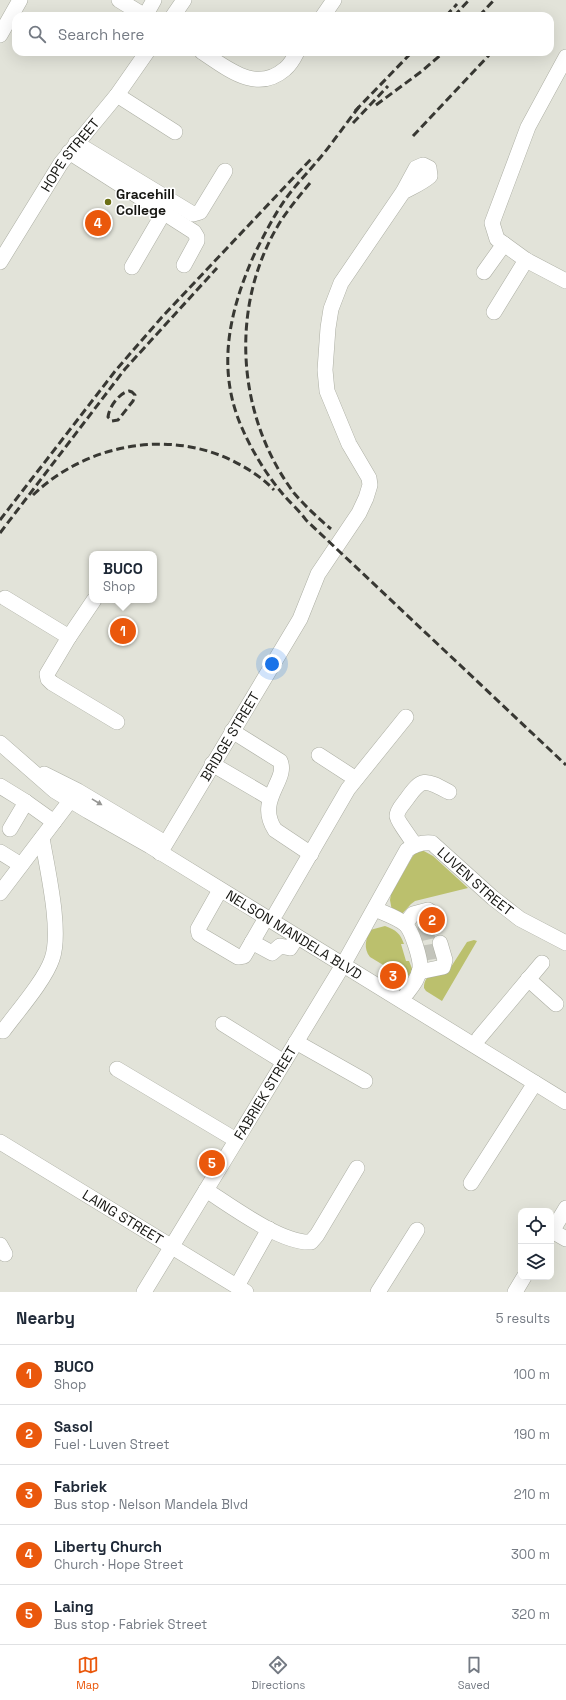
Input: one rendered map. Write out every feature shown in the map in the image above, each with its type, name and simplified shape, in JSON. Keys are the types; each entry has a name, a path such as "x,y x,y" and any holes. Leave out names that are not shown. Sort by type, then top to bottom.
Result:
{"street":[{"path":"13,12 20,0"},
{"path":"147,12 154,0"},
{"path":"176,12 184,0"},
{"path":"326,12 334,0"},
{"path":"122,1 139,12"},
{"path":"0,36 12,14"},
{"name":"HOPE STREET","path":"0,262 73,147 117,95 144,56"},
{"path":"208,56 236,74 250,80 272,78 286,69 295,56"},
{"path":"566,57 528,127 492,223 497,239 526,260 566,281"},
{"path":"117,95 175,132"},
{"path":"73,147 194,214 200,212 225,172"},
{"path":"73,147 196,234 197,241 184,265"},
{"name":"BRIDGE STREET","path":"163,848 300,619 318,574 359,513 369,492 370,485 367,474 349,444 327,391 325,380 325,352 331,309 341,283 403,192"},
{"path":"132,267 164,212"},
{"path":"484,272 504,244"},
{"path":"494,312 526,260"},
{"path":"5,598 69,637"},
{"path":"92,603 69,637 48,674 48,679 52,683 117,722"},
{"path":"220,890 198,929 199,934 238,957 244,956 312,854 348,789 406,717"},
{"path":"232,731 282,763 282,772 270,798 269,814 272,824 275,830 312,854"},
{"name":"NELSON MANDELA BLVD","path":"0,743 22,761 74,796 163,848 345,960 566,1102"},
{"path":"319,755 356,778"},
{"path":"212,764 270,798"},
{"path":"345,960 407,850 414,845 408,833 398,820 397,815 399,808 416,786 421,783 432,783 449,792"},
{"path":"0,786 54,822"},
{"path":"0,894 74,796"},
{"path":"10,829 26,802"},
{"path":"3,1031 46,972 52,959 56,944 54,917 42,838"},
{"name":"LUVEN STREET","path":"414,845 425,842 432,843 493,898 520,919 566,943"},
{"name":"NELSON MANDELA BLVD","path":"163,848 220,890 271,915 297,937 345,960 407,994 566,1091"},
{"path":"0,852 21,865"},
{"path":"375,909 425,943 407,994"},
{"path":"252,942 272,952 280,946 290,948 297,937"},
{"name":"FABRIEK STREET","path":"144,1292 345,960"},
{"path":"479,1038 542,963"},
{"path":"528,979 556,1004"},
{"path":"223,1024 284,1062"},
{"path":"296,1042 365,1081"},
{"path":"117,1069 236,1140"},
{"path":"471,1183 535,1083"},
{"name":"LAING STREET","path":"0,1142 242,1289"},
{"path":"206,1190 269,1229 304,1243 311,1242 317,1235 357,1168"},
{"path":"554,1229 566,1208"},
{"path":"242,1289 269,1229"},
{"path":"378,1292 417,1230"},
{"path":"554,1233 566,1239"},
{"path":"515,1292 522,1280"}],"green space":[{"path":"422,850 433,856 468,888 415,901 401,915 392,911 390,900 391,894 415,853"},
{"path":"385,926 397,932 404,944 401,944 406,961 409,961 413,971 408,976 403,977 370,957 366,950 367,937 370,930"},
{"path":"474,940 477,941 442,1001 426,991 424,988 426,979 432,974 449,970 467,942"}],"tunnel":[{"path":"419,934 437,930"},
{"path":"424,953 436,951"}],"railway":[{"path":"458,12 469,0"},
{"path":"483,12 494,0"},
{"path":"450,12 457,4"},
{"path":"355,111 408,56"},
{"path":"376,105 422,71 439,56"},
{"path":"413,136 488,56"},
{"path":"353,123 388,86"},
{"path":"359,107 324,153 287,197 265,233 245,276 232,319 229,341 229,384 234,406 246,437 270,478 306,520 566,765"},
{"path":"0,520 116,370 162,317 313,157"},
{"path":"310,183 282,219 265,251 253,286 247,321 246,358 250,393 260,429 274,462 294,493 331,529"},
{"path":"0,533 125,369 217,268"},
{"path":"129,391 135,395 133,401 118,420 112,421 108,417 112,405 118,397 129,391"},
{"path":"33,495 54,478 77,464 101,454 127,447 153,444 180,445 206,451 231,460 254,473 274,490"}],"place":[{"name":"Gracehill College","path":"108,202"},
{"name":"Liberty Church","path":"98,223"},
{"name":"BUCO","path":"123,631"},
{"name":"Sasol","path":"432,920"},
{"name":"Fabriek","path":"393,976"},
{"name":"Laing","path":"212,1163"}]}
